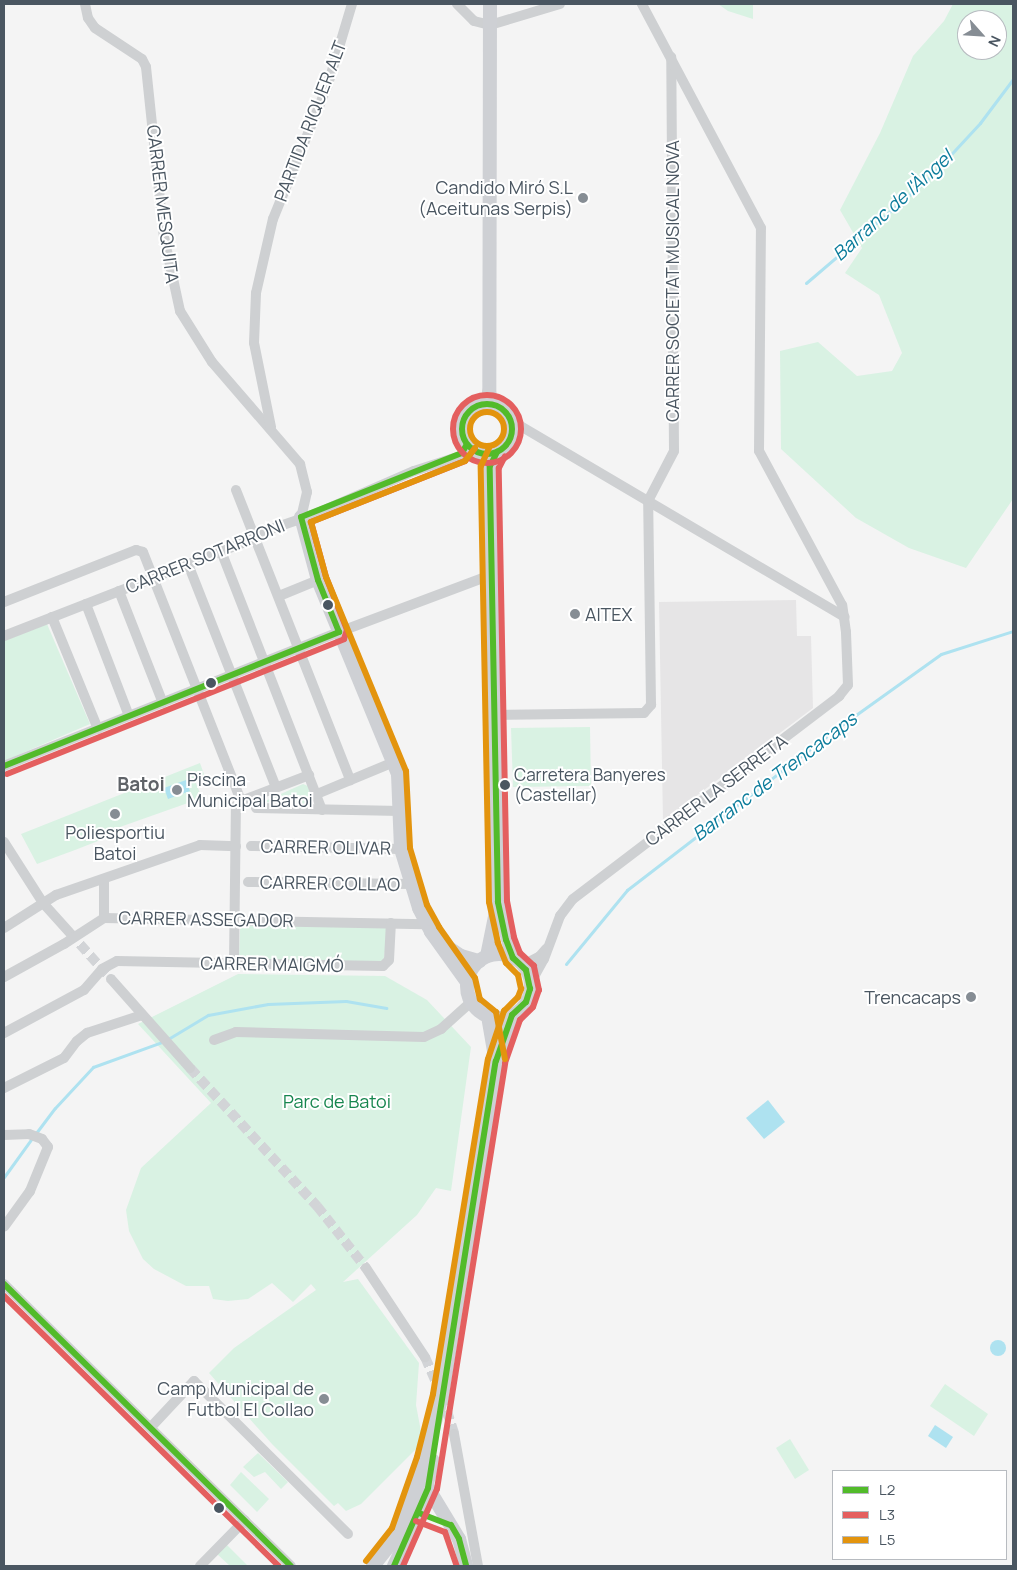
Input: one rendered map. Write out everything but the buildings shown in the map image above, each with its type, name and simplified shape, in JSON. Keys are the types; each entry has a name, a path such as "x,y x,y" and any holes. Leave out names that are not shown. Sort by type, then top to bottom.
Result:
{"main road":[{"path":"488,400 490,4"},
{"path":"479,453 505,448 516,428 505,410 488,400"},
{"path":"467,982 483,958 498,902 493,574 479,453 463,437 463,420 468,413 488,400"},
{"path":"301,517 318,580 399,778 401,849 420,923 440,942 461,956 483,958 496,954 518,961"},
{"path":"394,1566 419,1513 428,1488 496,1061 512,1015 526,1002 530,984 518,961 498,902"},
{"path":"440,942 467,982 471,1002 488,1016 496,1061"},
{"path":"488,1016 512,1015"},
{"path":"373,1566 400,1532 420,1477 442,1396"},
{"path":"428,1488 460,1539 466,1566"},
{"path":"419,1513 451,1525"}],"street":[{"name":"CARRER MESQUITA","path":"85,4 88,18 95,28 142,59 146,67 164,237 180,311 212,362 296,459 306,480 307,492 301,517"},
{"name":"PARTIDA RIQUER ALT","path":"272,430 258,372 253,319 277,208 328,84 352,4"},
{"path":"457,4 474,21 490,25 560,4"},
{"name":"CARRER LA SERRETA","path":"530,984 560,916 573,899 844,692 848,684 845,617 842,605 759,451 761,228 642,4"},
{"name":"CARRER SOCIETAT MUSICAL NOVA","path":"648,501 674,451 670,55"},
{"path":"516,428 648,501 845,617"},
{"name":"CARRER SOTARRONI","path":"4,636 248,541 254,535 479,453"},
{"path":"236,490 300,648 350,780"},
{"path":"495,715 644,713 648,710 648,501"},
{"path":"4,602 136,550 144,554 241,801"},
{"path":"221,551 322,810"},
{"path":"188,564 276,788"},
{"path":"4,766 266,663 339,632 493,574"},
{"path":"279,596 318,580"},
{"path":"119,591 162,704"},
{"path":"86,604 129,716"},
{"path":"52,617 98,729"},
{"path":"317,794 394,762"},
{"path":"234,963 236,806 241,801 309,775"},
{"path":"256,808 400,811"},
{"path":"4,842 43,903 70,934"},
{"name":"CARRER OLIVAR","path":"4,928 49,898 104,878 200,845 236,846"},
{"name":"CARRER OLIVAR","path":"251,846 401,849"},
{"path":"104,878 104,918"},
{"name":"CARRER COLLAO","path":"248,882 411,884"},
{"name":"CARRER ASSEGADOR","path":"4,977 64,944 104,918 420,923"},
{"name":"CARRER MAIGMÓ","path":"4,1033 84,990 102,969 115,962 383,966 389,960 391,922"},
{"path":"518,961 539,957 547,949"},
{"path":"111,978 190,1068"},
{"path":"214,1040 236,1032 424,1037 441,1029 471,1002"},
{"path":"4,1088 64,1058 80,1038 87,1033 142,1015"},
{"path":"4,1135 21,1133 42,1139 48,1152 25,1200 4,1227"},
{"path":"366,1268 425,1358"},
{"path":"4,1284 291,1566"},
{"path":"151,1427 194,1381 348,1534"},
{"path":"454,1434 478,1566"},
{"path":"200,1566 245,1520"}],"shaded area":[{"path":"796,600 797,636 811,636 813,708 663,821 659,602"}],"green space":[{"path":"718,4 753,4 753,19 728,11"},
{"path":"953,4 1013,4 1013,499 966,568 909,548 856,518 781,449 780,351 818,342 857,376 892,371 902,353 879,295 845,273 862,248 840,210 880,133 913,56 944,21"},
{"path":"47,624 90,724 4,761 4,641"},
{"path":"590,727 591,786 513,787 511,728"},
{"name":"Poliesportiu Batoi","path":"200,763 205,777 195,781 202,798 120,827 121,832 37,864 21,834"},
{"path":"303,784 308,786 313,799 309,804 263,802"},
{"path":"243,925 385,927 388,930 382,962 239,959 240,929"},
{"name":"Parc de Batoi","path":"238,974 385,976 427,1000 471,1047 451,1191 436,1188 417,1215 343,1282 358,1279 419,1363 416,1405 423,1442 361,1504 346,1511 338,1503 334,1506 272,1444 209,1373 234,1348 316,1290 311,1284 293,1302 272,1283 248,1299 228,1301 213,1299 209,1286 186,1286 154,1269 143,1259 129,1231 126,1210 141,1168 211,1103 138,1024"},
{"path":"945,1384 988,1414 974,1436 930,1406"},
{"path":"790,1439 809,1470 795,1479 776,1448"},
{"path":"258,1453 288,1482 281,1489 265,1472 254,1477 243,1467"},
{"path":"241,1472 269,1499 257,1512 230,1485"},
{"path":"227,1545 248,1566 230,1566 217,1554"}],"water":[{"name":"Piscina Municipal Batoi","path":"186,780 190,791 168,799 164,788"},
{"path":"768,1100 785,1122 764,1139 746,1118"},
{"path":"998,1340 1006,1348 998,1356 990,1348"},
{"path":"935,1425 953,1437 946,1448 928,1436"}],"waterway":[{"name":"Barranc de l'Àngel","path":"806,283 930,177 980,123 1013,79"},
{"name":"Barranc de Trencacaps","path":"566,964 627,890 832,732 941,654 1013,631"},
{"name":"Barranc de Trencacaps","path":"168,1039 208,1015 268,1004 346,1001 386,1008"},
{"name":"Barranc de Trencacaps","path":"36,1133 55,1108 93,1067 162,1042"},
{"name":"Barranc de Trencacaps","path":"4,1177 32,1138"}],"tunnel":[{"path":"70,933 111,979"},
{"path":"190,1068 317,1206 366,1268"},
{"path":"425,1357 442,1396 454,1434"}],"transit line":[{"name":"L3","path":"487,395 500,397 511,405 519,416 521,429 519,442 511,453 500,461 487,463 474,461 463,453 455,442 453,429 455,416 463,405 474,397 487,395"},
{"name":"L2","path":"482,404 492,404 505,411 512,424 512,429 512,434 505,447 492,454 482,454 473,450 466,443 462,434 462,424 466,415 473,408 482,404"},
{"name":"L5","path":"487,412 499,417 504,429 499,441 487,446 475,441 470,429 475,417 487,412"},
{"name":"L2","path":"4,766 339,632 318,580 301,517 462,453 467,444"},
{"name":"L3","path":"7,774 344,639 347,630 326,577 311,522 465,461 475,448"},
{"name":"L5","path":"475,448 465,461 311,522 326,577 406,771 410,848 427,905 439,927 475,978 480,999 496,1012 505,1059"},
{"name":"L5","path":"366,1561 392,1528 417,1457 433,1394 488,1059 504,1011 518,997 521,989 518,975 506,963 498,943 489,902 481,466 489,448"},
{"name":"L2","path":"394,1566 428,1488 496,1061 512,1015 526,1002 530,989 526,970 513,958 506,940 498,902 490,466 497,452"},
{"name":"L3","path":"403,1566 437,1489 505,1063 520,1020 533,1007 539,990 534,966 520,953 514,937 507,901 499,468 505,456"},
{"name":"L2","path":"4,1284 291,1566"},
{"name":"L3","path":"4,1296 279,1566"},
{"name":"L2","path":"419,1513 451,1525 459,1539 466,1566"},
{"name":"L3","path":"416,1521 445,1532 457,1566"}],"place":[{"name":"Candido Miró S.L (Aceitunas Serpis)","path":"583,198"},
{"name":"AITEX","path":"575,614"},
{"name":"Carretera Banyeres (Castellar)","path":"505,785"},
{"name":"Piscina Municipal Batoi","path":"177,790"},
{"name":"Poliesportiu Batoi","path":"115,814"},
{"name":"Trencacaps","path":"971,997"},
{"name":"Camp Municipal de Futbol El Collao","path":"324,1399"}],"district":[{"name":"Batoi","path":"141,785"}]}
